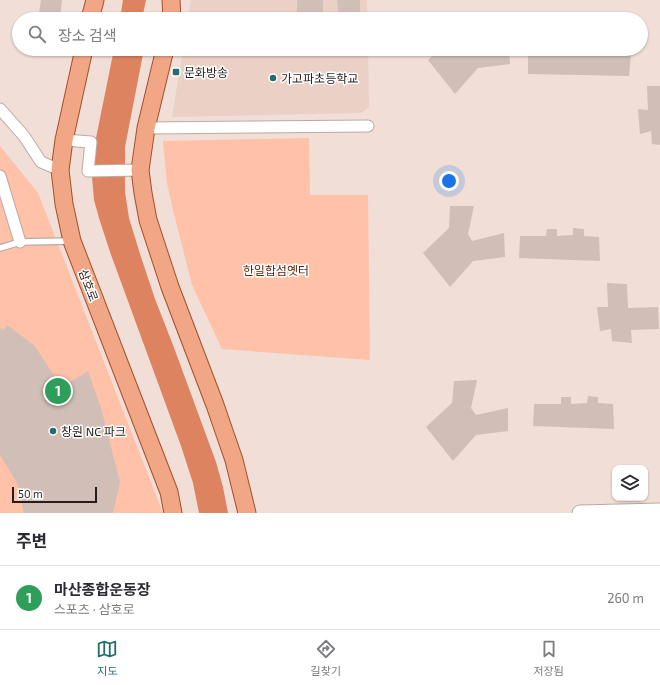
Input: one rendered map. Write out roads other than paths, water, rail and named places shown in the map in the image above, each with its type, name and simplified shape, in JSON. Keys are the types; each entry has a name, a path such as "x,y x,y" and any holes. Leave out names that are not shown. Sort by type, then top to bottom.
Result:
{"main road":[{"path":"92,12 95,0"},
{"path":"171,0 172,12"},
{"name":"삼호로","path":"82,56 64,140 60,170 64,204 72,241 169,492 173,513"},
{"path":"164,56 135,171 148,220 170,287 216,405 234,460 246,513"}],"street":[{"path":"173,12 176,0"},
{"path":"0,109 24,136 41,162 60,170"},
{"path":"146,128 368,126"},
{"path":"64,140 91,142 88,171 135,171"},
{"path":"0,176 20,242"},
{"path":"580,513 660,511"}],"lane":[{"path":"0,248 20,242 72,241"}],"place":[{"name":"문화방송","path":"176,72"},
{"name":"가고파초등학교","path":"273,78"},
{"name":"마산종합운동장","path":"58,391"},
{"name":"창원 NC 파크","path":"53,431"}],"park label":[{"name":"한일합섬옛터","path":"276,270"}]}
